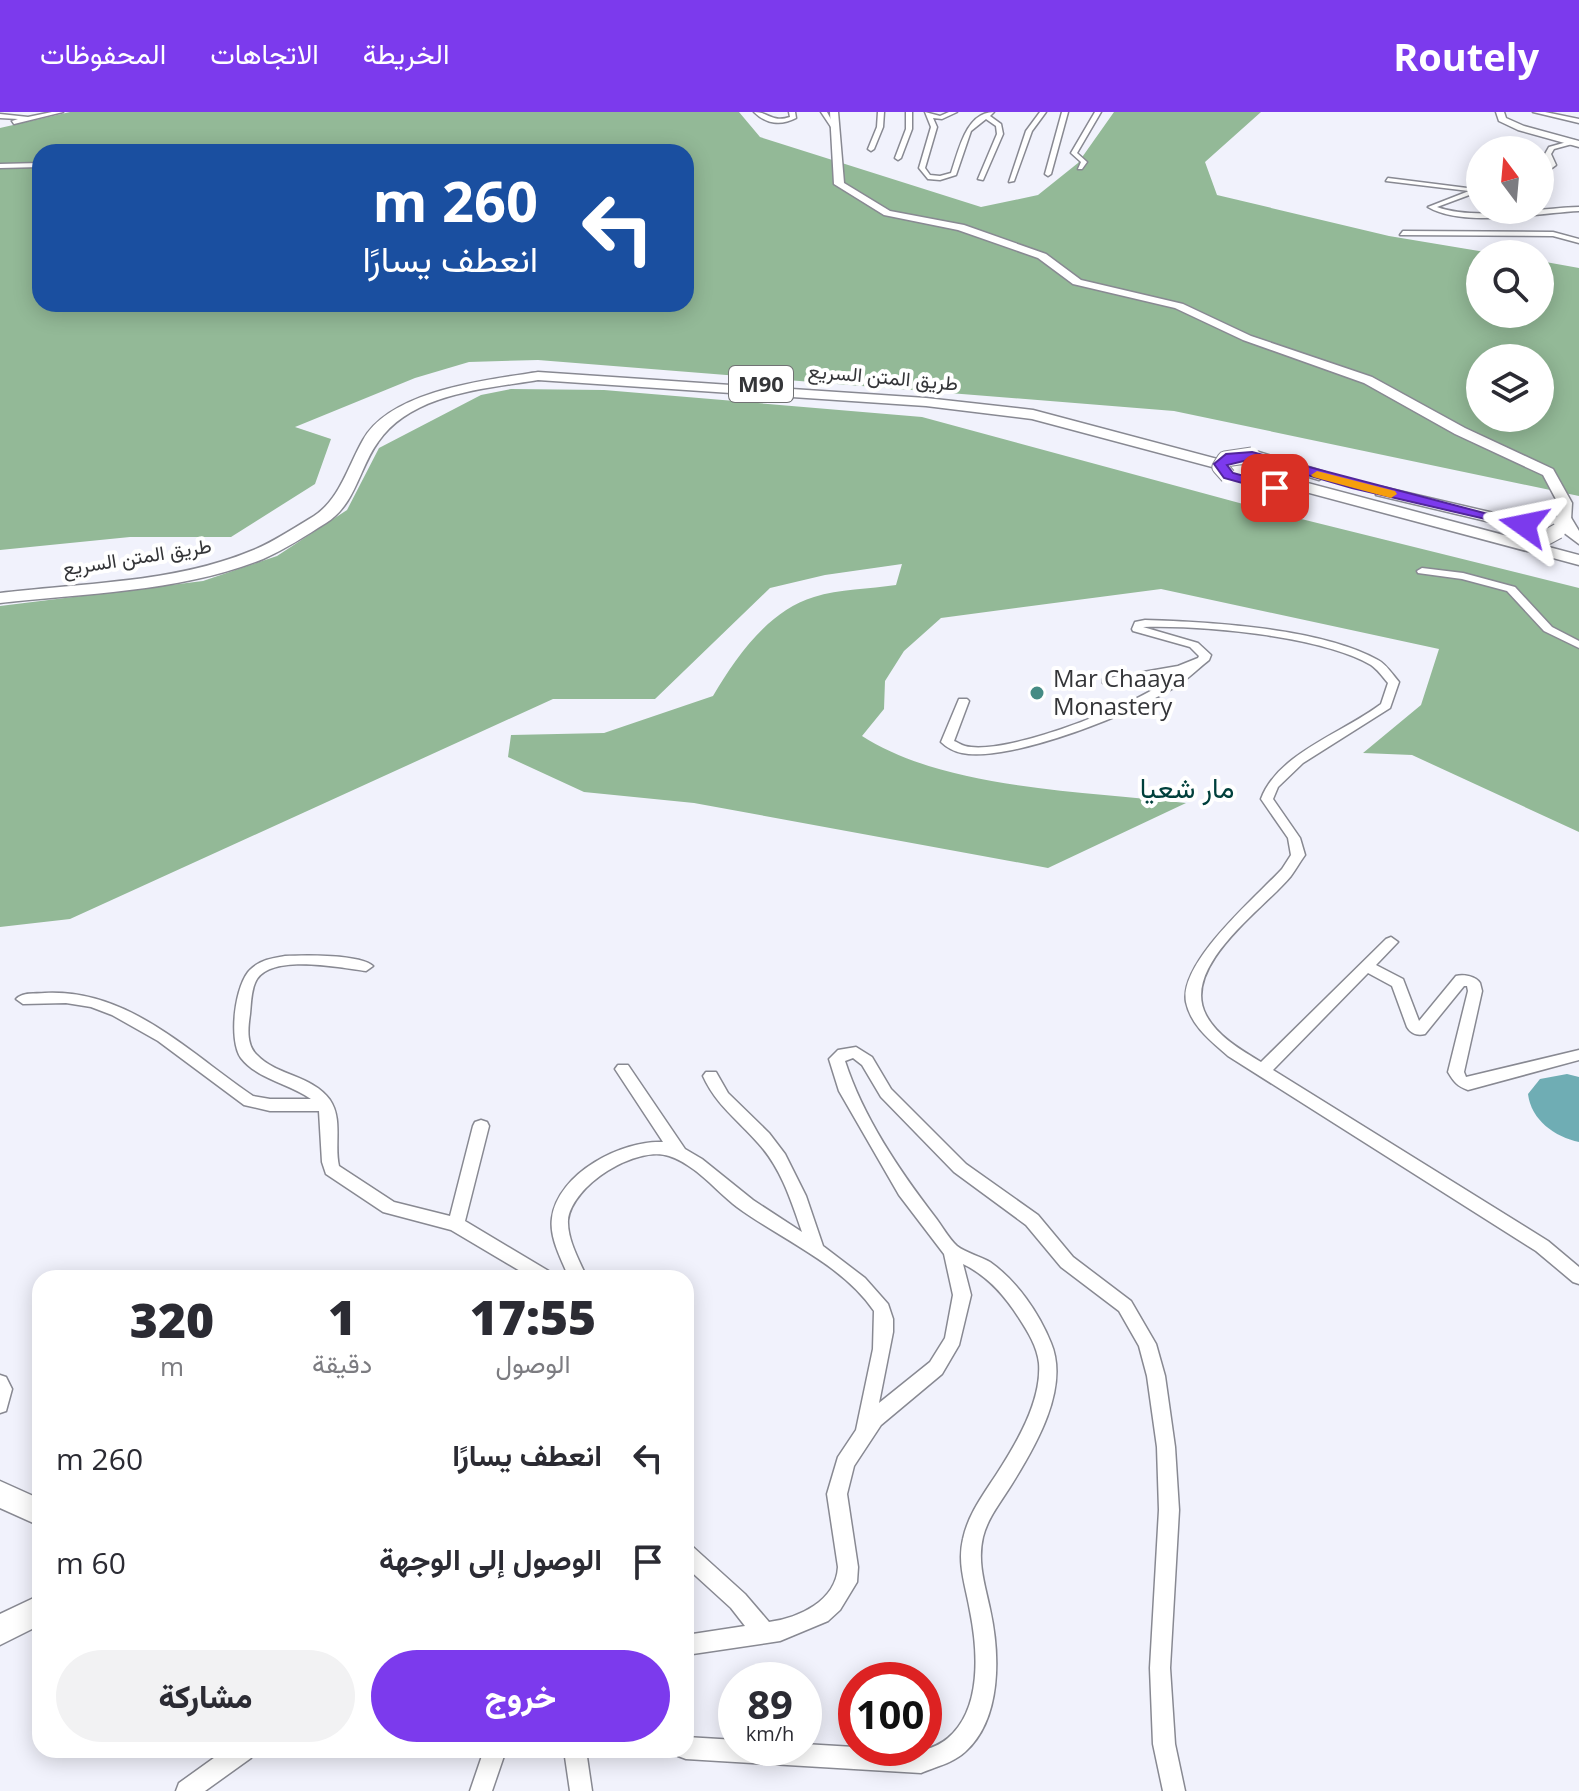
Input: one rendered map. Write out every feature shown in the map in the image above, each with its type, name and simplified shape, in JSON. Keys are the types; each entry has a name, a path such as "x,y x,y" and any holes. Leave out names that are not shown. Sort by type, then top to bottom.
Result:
{"highway":[{"name":"طريق المتن السريع","path":"0,591 168,571 254,547 284,533 322,504 338,483 357,441 380,417 440,389 512,373 593,372 981,401 1047,411 1289,476 1579,548"},
{"name":"طريق المتن السريع","path":"0,598 181,576 257,555 324,517 349,487 371,439 403,411 431,398 474,386 538,376 634,380 1011,411 1059,421 1579,560"},
{"path":"1443,525 1228,476 1220,467 1225,459 1252,455 1356,485 1524,525 1562,526 1579,539"},
{"path":"1289,476 1356,485"},
{"path":"1323,492 1355,496 1525,538 1547,537 1562,526"}],"main road":[{"path":"834,112 839,184 866,203 901,216 960,227 1037,254 1080,284 1179,306 1247,338 1368,380 1460,431 1548,472 1565,503 1562,526"},
{"path":"1500,112 1502,119 1514,126 1576,143"},
{"path":"0,1494 32,1509"},
{"path":"0,1630 32,1613"}],"street":[{"path":"14,122 60,112"},
{"path":"757,112 765,119 781,121 793,118 792,112"},
{"path":"824,112 833,126"},
{"path":"871,149 880,127 881,112"},
{"path":"898,158 909,129 909,112"},
{"path":"929,113 940,118 954,112"},
{"path":"1011,181 1029,131 1043,112"},
{"path":"1048,174 1065,112"},
{"path":"1080,168 1084,162 1074,153 1098,112"},
{"path":"1536,112 1579,121"},
{"path":"929,113 934,127 922,168 924,175 940,178 954,174 968,130 988,113 999,125 1000,134 981,179"},
{"path":"0,116 30,118"},
{"path":"1554,147 1576,143"},
{"path":"0,166 32,165"},
{"path":"1388,180 1466,188"},
{"path":"1466,194 1431,207 1466,212"},
{"path":"1554,210 1579,209"},
{"path":"1403,233 1553,234 1579,241"},
{"path":"1422,571 1463,576 1511,589 1548,629 1579,645"},
{"path":"963,701 947,742 960,751 979,751 1046,738 1089,722 1179,680 1203,660 1201,649 1136,627 1154,623 1332,644 1368,656 1391,678 1391,700 1382,710 1310,754 1272,785 1267,799 1294,838 1298,855 1287,872 1211,950 1193,981 1195,1006 1210,1032 1233,1052 1542,1246 1579,1277"},
{"path":"1107,681 1194,666"},
{"path":"1264,1069 1391,942"},
{"path":"366,966 284,961 264,966 248,981 242,1043 247,1056 258,1066 305,1086 325,1105 330,1118 327,1144 332,1170 389,1207 456,1224 533,1270"},
{"path":"1368,967 1398,983 1414,1027 1420,1030 1461,980 1473,983 1475,991 1456,1072 1461,1081 1468,1084 1579,1055"},
{"path":"23,999 68,998 95,1004 144,1024 249,1101 294,1106 325,1105"},
{"path":"694,1644 765,1634 821,1614 842,1593 848,1567 838,1485 851,1451 888,1405 936,1368 948,1353 962,1295 952,1252 912,1201 847,1091 837,1059 843,1054 862,1055 886,1093 960,1168 1026,1214 1067,1262 1125,1306 1147,1344 1156,1376 1166,1447 1169,1510 1160,1668 1164,1744 1174,1791"},
{"path":"623,1069 679,1153 746,1205 816,1250 870,1293 882,1309 884,1335 865,1430"},
{"path":"711,1076 726,1106 764,1137 774,1151 792,1182 816,1250"},
{"path":"456,1224 481,1126"},
{"path":"575,1270 563,1240 560,1218 570,1197 599,1168 626,1153 662,1148 679,1153"},
{"path":"694,1748 921,1762 941,1755 960,1742 974,1716 983,1684 986,1649 972,1580 972,1542 982,1513 1011,1469 1036,1415 1048,1366 1045,1351 1014,1293 982,1266 952,1252"},
{"path":"0,1383 3,1389 0,1405"},
{"path":"694,1561 738,1601 765,1634"},
{"path":"187,1791 232,1758"},
{"path":"481,1791 494,1758"},
{"path":"576,1758 581,1791"}],"green space":[{"path":"70,112 739,112 760,137 981,207 1038,195 1078,163 1114,112 1261,112 1205,162 1217,195 1389,236 1466,249 1466,328 1554,328 1554,264 1579,268 1579,496 1174,411 538,360 469,362 415,378 295,427 331,439 315,484 231,537 130,537 0,550 0,128"},
{"path":"511,389 604,390 922,417 1269,511 1579,588 1579,832 1412,755 1363,753 1421,705 1439,649 1161,589 941,618 904,651 885,681 884,709 862,736 896,754 975,778 1062,791 1186,803 1048,868 694,803 584,792 508,757 511,735 604,733 713,696 743,651 782,613 824,594 896,585 902,564 825,575 770,588 655,699 553,699 70,919 0,927 0,606 203,581 277,556 347,510 379,448 481,395"}],"water":[{"path":"1567,1074 1579,1077 1579,1142 1561,1136 1546,1126 1534,1112 1528,1094 1540,1079"}],"slow traffic":[{"path":"1317,475 1391,494"}],"place":[{"name":"Mar Chaaya Monastery","path":"1037,693"}],"district":[{"name":"مار شعيا","path":"1187,788"}],"route":[{"path":"1275,488 1228,476 1220,464 1230,457 1252,455 1356,485 1524,525"}]}
